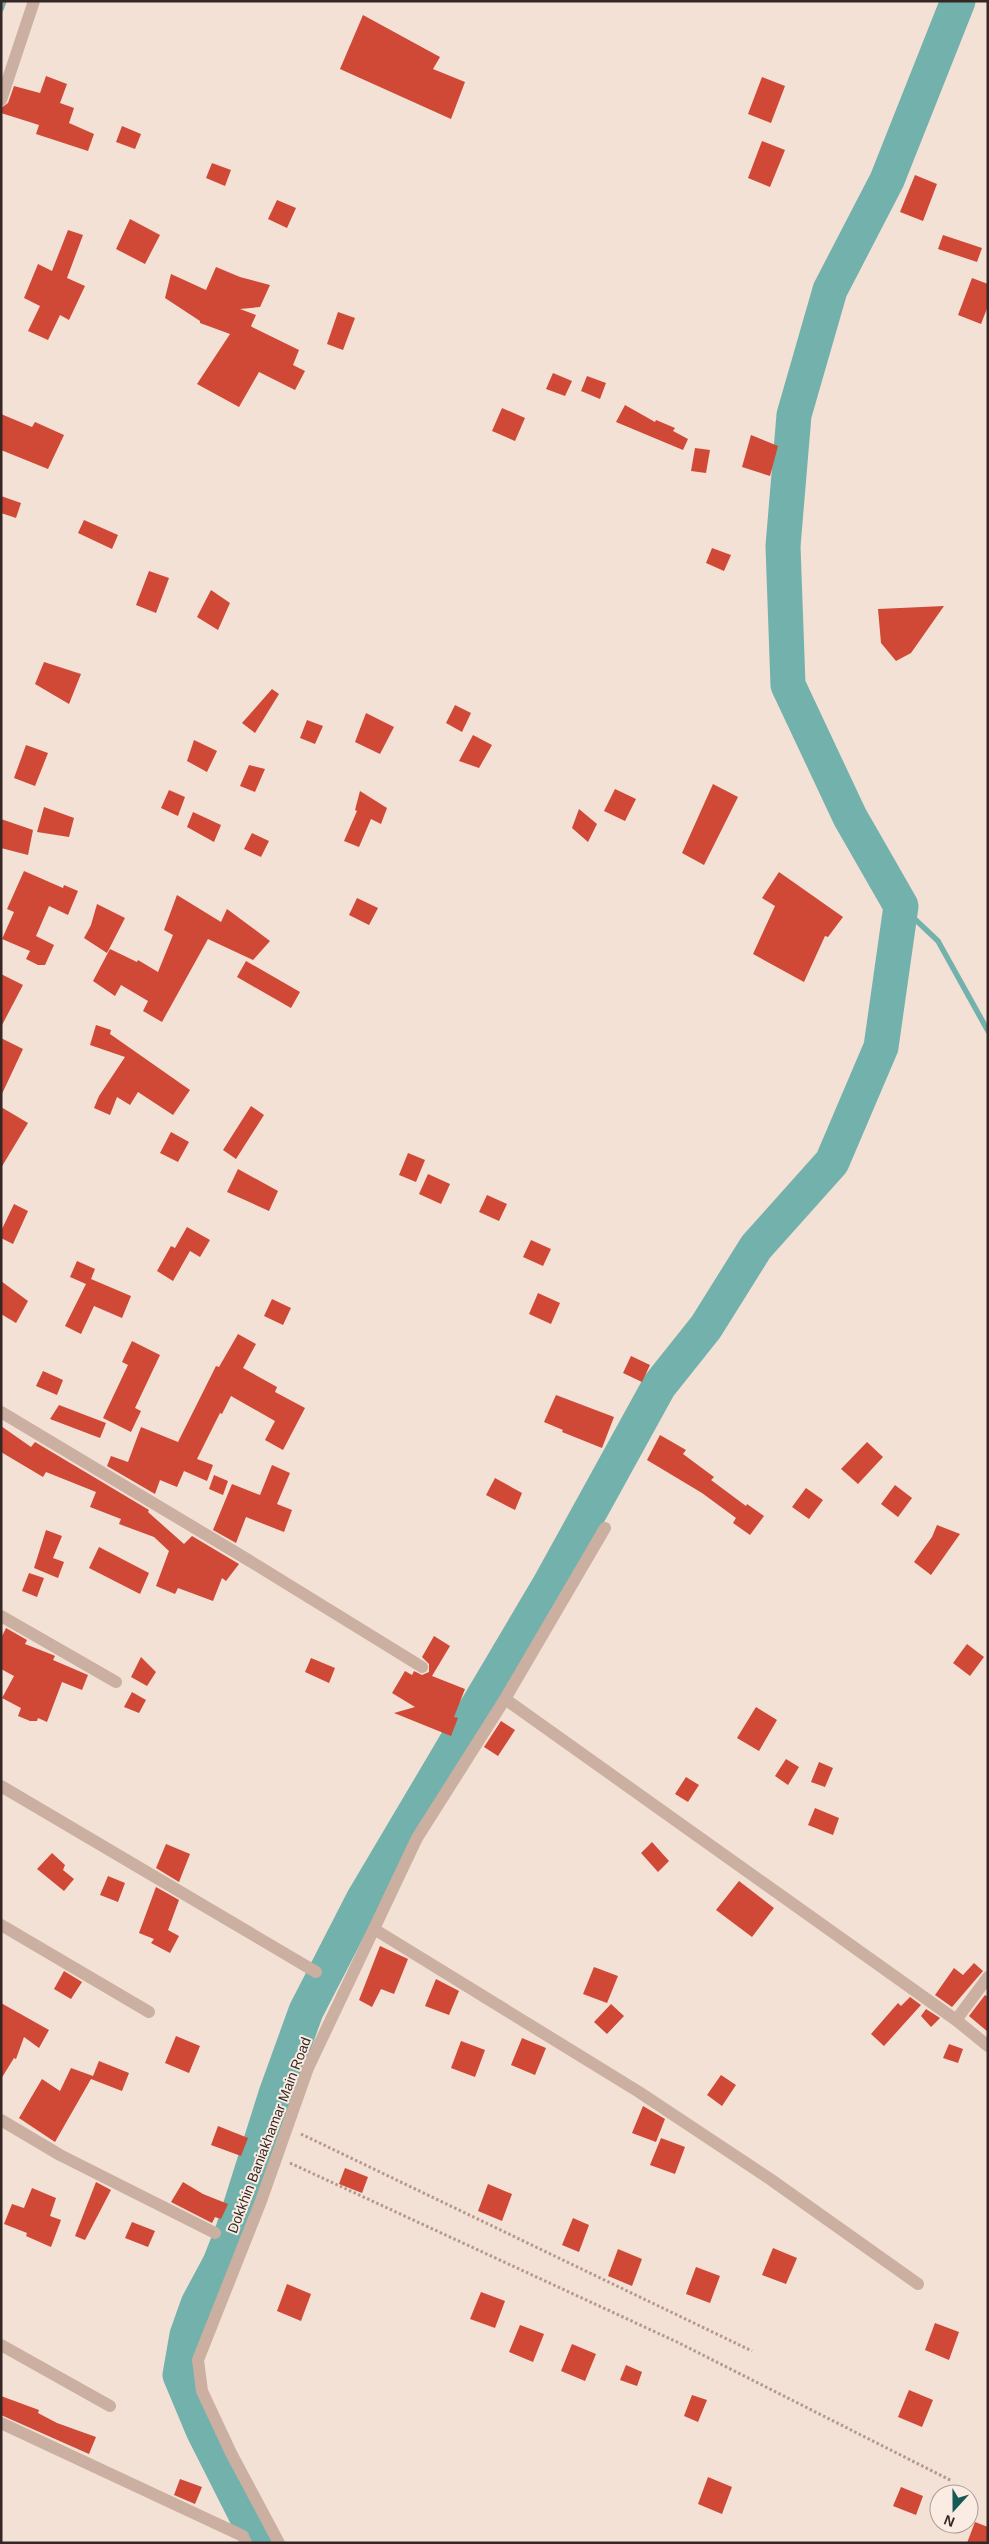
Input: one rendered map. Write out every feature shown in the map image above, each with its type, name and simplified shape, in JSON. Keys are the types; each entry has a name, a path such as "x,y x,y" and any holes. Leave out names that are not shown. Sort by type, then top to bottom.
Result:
{"street":[{"path":"1,100 34,1"},
{"path":"1,1412 254,1563 422,1667"},
{"name":"Dokkhin Baniakhamar Main Road","path":"278,2543 202,2391 198,2360 308,2068 417,1838 504,1698 605,1528"},
{"path":"1,1616 116,1682"},
{"path":"504,1698 956,2020 988,2046"},
{"path":"1,1786 316,1972"},
{"path":"1,1925 149,2012"},
{"path":"374,1929 638,2092 770,2179 918,2284"},
{"path":"956,2020 988,1977"},
{"path":"1,2120 60,2154 216,2233"},
{"path":"1,2345 110,2406"},
{"path":"1,2423 243,2536 246,2543"}],"path":[{"path":"287,2128 752,2351"},
{"path":"276,2157 677,2342 952,2481"}],"building":[{"path":"363,15 440,57 433,69 465,82 451,119 340,69"},
{"path":"46,76 67,84 60,103 74,108 69,123 94,134 88,151 36,134 39,125 1,113 1,108 8,103 14,86 40,93"},
{"path":"762,77 785,86 771,123 748,114"},
{"path":"122,126 141,134 135,149 116,142"},
{"path":"762,141 785,150 770,187 748,178"},
{"path":"212,163 231,170 225,186 206,178"},
{"path":"915,175 937,184 923,221 900,212"},
{"path":"277,200 296,208 287,228 268,219"},
{"path":"130,219 160,235 145,264 116,249"},
{"path":"68,230 83,235 67,278 85,286 69,320 60,315 48,340 28,331 40,306 24,298 38,264 52,271"},
{"path":"943,235 982,248 977,262 938,249"},
{"path":"216,267 240,277 270,285 260,307 240,309 256,315 252,327 299,350 293,365 305,371 295,390 259,372 239,407 197,384 230,334 200,323 200,321 165,298 171,274 206,290"},
{"path":"972,278 988,284 988,306 981,324 958,315"},
{"path":"338,312 355,318 343,350 327,344"},
{"path":"553,373 572,381 565,396 546,389"},
{"path":"587,376 606,383 600,399 581,391"},
{"path":"625,405 655,422 656,420 675,428 673,431 688,439 683,450 616,422"},
{"path":"502,408 525,418 515,441 492,431"},
{"path":"1,414 32,427 35,422 64,435 48,469 1,450"},
{"path":"751,435 778,446 770,476 742,467"},
{"path":"695,448 710,450 706,473 691,471"},
{"path":"1,496 21,503 16,518 1,513"},
{"path":"84,520 118,535 112,549 78,533"},
{"path":"712,548 731,555 724,571 706,563"},
{"path":"149,571 169,578 156,613 136,605"},
{"path":"211,590 230,603 218,630 197,617"},
{"path":"944,606 911,653 896,661 881,643 878,609"},
{"path":"44,662 81,674 69,704 35,684"},
{"path":"272,689 279,694 255,733 242,723"},
{"path":"455,705 471,713 462,732 446,723"},
{"path":"366,713 394,727 380,754 355,742"},
{"path":"307,720 323,726 315,744 300,738"},
{"path":"473,735 492,745 479,768 459,761"},
{"path":"194,740 217,751 207,772 187,761"},
{"path":"26,745 48,753 35,786 14,778"},
{"path":"249,765 265,769 255,792 240,786"},
{"path":"713,784 738,797 704,865 682,853"},
{"path":"615,789 636,799 625,821 604,811"},
{"path":"169,790 185,797 178,816 161,808"},
{"path":"360,791 387,808 381,824 371,819 359,847 344,841 357,811 355,810"},
{"path":"44,807 74,818 69,837 37,832"},
{"path":"579,809 597,824 588,842 572,828"},
{"path":"193,812 221,825 214,842 187,827"},
{"path":"1,819 33,830 28,855 1,848"},
{"path":"252,833 269,841 261,857 244,849"},
{"path":"24,871 63,888 64,885 78,891 68,915 49,906 36,936 54,945 45,965 38,965 26,959 30,951 2,939 14,912 7,909"},
{"path":"779,872 843,917 828,937 825,936 804,982 753,954 775,906 762,898"},
{"path":"177,895 221,922 227,909 270,941 253,960 208,939 162,1022 143,1011 148,1001 121,985 115,996 93,981 110,949 137,962 138,960 158,972 173,935 164,930"},
{"path":"357,898 378,908 369,925 349,915"},
{"path":"97,904 125,918 107,953 84,938 91,925"},
{"path":"246,961 300,992 291,1008 237,977"},
{"path":"1,974 23,985 1,1027"},
{"path":"96,1025 111,1030 110,1034 190,1090 173,1115 138,1092 130,1105 117,1097 110,1115 94,1108 99,1096 125,1057 90,1045"},
{"path":"1,1038 23,1049 1,1096"},
{"path":"251,1106 264,1115 236,1159 223,1150"},
{"path":"1,1107 28,1123 1,1168"},
{"path":"171,1132 189,1142 178,1162 160,1153"},
{"path":"408,1153 425,1160 416,1182 399,1175"},
{"path":"238,1169 278,1191 269,1211 227,1192"},
{"path":"428,1174 450,1184 441,1204 419,1194"},
{"path":"487,1195 507,1204 499,1221 479,1212"},
{"path":"14,1204 28,1211 13,1244 1,1238 1,1231"},
{"path":"187,1227 210,1240 200,1257 190,1251 173,1281 157,1271 171,1246 175,1248"},
{"path":"531,1240 551,1249 543,1266 523,1257"},
{"path":"77,1261 95,1269 91,1279 131,1296 122,1318 94,1306 81,1334 65,1326 86,1284 70,1277"},
{"path":"1,1281 28,1301 16,1323 1,1314"},
{"path":"538,1293 560,1303 551,1324 529,1314"},
{"path":"272,1299 291,1308 283,1325 264,1316"},
{"path":"238,1334 256,1344 243,1368 277,1387 275,1392 305,1408 283,1450 265,1440 275,1421 231,1396 222,1414 220,1413 197,1459 213,1465 207,1481 184,1471 177,1487 160,1480 155,1494 107,1466 111,1456 128,1462 141,1427 178,1442 216,1366 219,1367"},
{"path":"132,1341 160,1355 135,1408 141,1411 131,1432 103,1418 128,1365 122,1362"},
{"path":"631,1356 650,1365 642,1382 623,1373"},
{"path":"43,1371 63,1380 57,1395 36,1386"},
{"path":"556,1395 614,1417 602,1448 562,1432 563,1430 544,1422"},
{"path":"59,1405 106,1423 100,1438 50,1419"},
{"path":"1,1426 31,1447 35,1442 149,1510 148,1512 184,1544 192,1536 239,1564 226,1581 222,1578 213,1601 178,1588 175,1594 156,1586 169,1551 154,1537 119,1524 121,1519 90,1507 96,1492 46,1472 43,1477 1,1452"},
{"path":"660,1435 686,1450 683,1454 714,1477 711,1480 746,1506 747,1504 764,1516 750,1535 733,1523 736,1518 702,1493 647,1460"},
{"path":"867,1442 883,1457 858,1484 841,1469"},
{"path":"272,1465 290,1473 277,1504 292,1510 284,1532 246,1517 236,1543 213,1530 232,1484 260,1495"},
{"path":"214,1475 228,1481 223,1495 209,1489"},
{"path":"495,1478 522,1493 515,1510 486,1495"},
{"path":"895,1485 912,1498 898,1517 881,1504"},
{"path":"806,1488 823,1500 809,1519 792,1507"},
{"path":"937,1525 960,1534 931,1575 914,1562 932,1537"},
{"path":"46,1530 62,1536 53,1558 64,1562 58,1578 34,1568"},
{"path":"99,1547 149,1573 140,1594 89,1568"},
{"path":"29,1573 44,1578 37,1597 22,1591"},
{"path":"6,1628 27,1640 25,1644 53,1655 55,1656 53,1660 88,1675 82,1690 62,1682 47,1722 38,1718 37,1721 30,1721 18,1716 21,1708 2,1698 14,1676 1,1669 1,1638"},
{"path":"434,1636 450,1646 432,1676 465,1689 454,1717 458,1718 451,1736 394,1713 415,1707 392,1693 405,1671 412,1675 414,1671 422,1675 429,1672 429,1664 422,1657"},
{"path":"967,1644 984,1657 970,1676 953,1663"},
{"path":"141,1657 156,1672 147,1686 131,1677"},
{"path":"311,1658 335,1668 329,1683 305,1672"},
{"path":"132,1692 146,1700 139,1713 124,1707"},
{"path":"756,1707 777,1720 759,1751 737,1738"},
{"path":"501,1721 515,1730 498,1756 484,1747"},
{"path":"786,1759 799,1767 788,1785 775,1776"},
{"path":"819,1762 833,1768 825,1787 811,1782"},
{"path":"686,1777 699,1785 688,1802 675,1794"},
{"path":"815,1808 839,1818 833,1835 808,1825"},
{"path":"652,1842 669,1861 658,1872 641,1853"},
{"path":"166,1844 190,1854 179,1882 156,1868"},
{"path":"52,1853 65,1865 63,1870 74,1879 64,1891 37,1869"},
{"path":"108,1876 125,1883 118,1902 100,1895"},
{"path":"739,1881 774,1908 752,1937 716,1910"},
{"path":"156,1887 179,1900 168,1930 179,1936 170,1953 151,1943 154,1939 139,1933"},
{"path":"380,1946 408,1959 394,1994 381,1989 372,2007 359,2000"},
{"path":"974,1963 983,1971 952,2007 935,1995 954,1968 963,1975"},
{"path":"594,1967 618,1976 607,2003 583,1994"},
{"path":"64,1971 82,1982 71,1999 54,1989"},
{"path":"436,1979 459,1991 449,2015 425,2006"},
{"path":"985,1995 988,1997 988,2032 969,2016"},
{"path":"910,1997 921,2005 884,2046 871,2034 898,2003 901,2006"},
{"path":"1,2003 49,2030 39,2048 24,2037 16,2059 14,2058 1,2079"},
{"path":"611,2004 624,2016 607,2034 594,2022"},
{"path":"926,2009 940,2018 931,2027 921,2016"},
{"path":"176,2036 200,2046 189,2073 165,2063"},
{"path":"522,2038 546,2048 535,2075 511,2065"},
{"path":"461,2041 485,2050 475,2077 451,2068"},
{"path":"949,2044 963,2049 958,2063 943,2058"},
{"path":"99,2061 129,2073 122,2091 91,2079 55,2142 19,2118 42,2079 60,2091 71,2068 93,2076"},
{"path":"721,2075 736,2085 722,2106 707,2095"},
{"path":"643,2106 665,2119 656,2142 632,2133"},
{"path":"218,2126 248,2138 241,2156 211,2145"},
{"path":"661,2138 685,2147 675,2174 650,2165"},
{"path":"345,2168 368,2177 362,2193 339,2184"},
{"path":"96,2182 111,2190 85,2240 75,2236"},
{"path":"183,2182 203,2194 228,2204 221,2219 215,2217 212,2223 171,2202"},
{"path":"488,2184 512,2194 502,2221 478,2211"},
{"path":"32,2188 56,2198 50,2216 61,2220 51,2247 26,2236 27,2233 4,2224 12,2204 24,2208"},
{"path":"573,2218 589,2225 579,2252 562,2245"},
{"path":"132,2222 155,2231 148,2247 125,2238"},
{"path":"773,2248 797,2258 786,2284 762,2275"},
{"path":"618,2249 642,2259 632,2286 608,2276"},
{"path":"696,2267 720,2276 710,2303 686,2294"},
{"path":"287,2284 311,2294 301,2321 277,2311"},
{"path":"481,2292 505,2301 495,2328 470,2319"},
{"path":"935,2323 959,2332 949,2360 925,2350"},
{"path":"520,2325 544,2334 533,2362 509,2352"},
{"path":"572,2344 596,2354 585,2381 561,2371"},
{"path":"626,2365 642,2372 637,2386 620,2380"},
{"path":"909,2390 933,2400 922,2427 898,2417"},
{"path":"692,2395 707,2400 698,2422 684,2416"},
{"path":"1,2396 39,2410 38,2413 57,2423 96,2437 89,2454 1,2415"},
{"path":"708,2477 732,2487 722,2514 698,2504"},
{"path":"180,2479 202,2487 195,2504 174,2495"},
{"path":"901,2487 923,2496 916,2515 893,2506"},
{"path":"979,2524 988,2527 988,2543 967,2543 970,2534 979,2534"}],"waterway":[{"path":"1,9 4,1"},
{"path":"260,2543 203,2430 180,2375 187,2335 198,2304 220,2263 233,2230 276,2094 306,2011 363,1900 550,1584 659,1386 706,1327 756,1247 832,1162 881,1047 901,906 850,817 788,685 783,546 794,415 830,290 887,180 958,1"},
{"path":"901,906 938,941 988,1031"}]}
